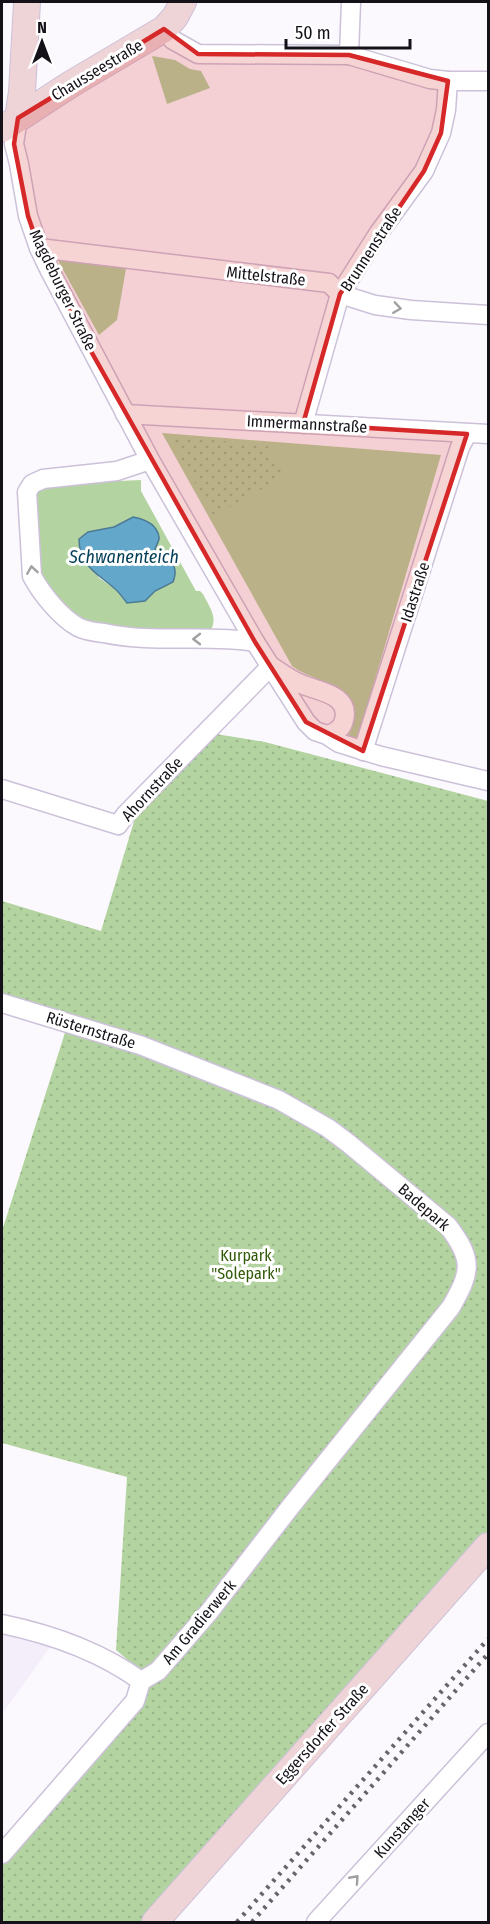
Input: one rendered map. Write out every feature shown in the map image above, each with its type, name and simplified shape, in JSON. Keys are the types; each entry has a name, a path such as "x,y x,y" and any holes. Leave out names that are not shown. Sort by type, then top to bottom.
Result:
{"street":[{"name":"Magdeburger Straße","path":"27,2 22,92 10,124 20,164 28,216 39,248 150,460 255,642 306,722 320,733 327,735 340,728 344,722 344,708 335,697 323,690 300,684 271,666"},
{"name":"Chausseestraße","path":"10,124 164,29 175,17 183,2"},
{"path":"349,55 351,2"},
{"path":"164,29 172,40 198,54 349,55 430,79 489,81"},
{"name":"Brunnenstraße","path":"303,424 340,294 378,234 424,171 441,133 446,110 448,81"},
{"name":"Mittelstraße","path":"39,248 329,283 340,294 375,305 411,310 489,315"},
{"name":"Immermannstraße","path":"125,414 489,434"},
{"name":"Idastraße","path":"363,750 460,447 467,434"},
{"path":"150,460 117,471 43,478 32,484 27,492 27,513 32,576 36,584 59,611 79,627 138,639 235,639 255,642"},
{"name":"Ahornstraße","path":"2,789 118,825 126,814 271,666"},
{"path":"327,735 339,742 363,750 489,781"},
{"name":"Rüsternstraße","path":"2,1003 95,1030 179,1060"},
{"name":"Badepark","path":"179,1060 279,1100 328,1128 448,1226 466,1254 465,1282 451,1307 301,1493"},
{"name":"Am Gradierwerk","path":"2,1854 135,1701 141,1681 158,1671 209,1612 301,1493"},
{"name":"Eggersdorfer Straße","path":"155,1923 489,1546"},
{"path":"2,1624 89,1652 123,1668 141,1681"},
{"name":"Kunstanger","path":"316,1923 489,1732"}],"highlighted area":[{"path":"164,29 198,54 349,55 448,81 441,133 424,171 340,294 303,424 467,434 363,751 306,722 255,642 92,353 39,248 28,216 14,144 18,118"}],"shaded area":[{"path":"2,1635 51,1646 2,1714"}],"green space":[{"path":"152,56 175,60 190,69 201,71 210,88 167,104"},
{"path":"51,248 127,263 117,320 99,335"},
{"path":"162,433 441,455 354,744 347,741 354,712 351,700 337,688 292,666"},
{"path":"169,437 266,444 285,476 214,516"},
{"path":"111,476 118,481 141,480 141,491 196,591 203,594 211,609 214,619 212,629 208,634 168,636 81,624 36,576 33,490","holes":["114,527 159,541 155,546 155,551 164,559 170,558 173,582 155,591 145,601 127,603 114,588 99,578 79,539 88,532"]},
{"name":"Kurpark \"Solepark\"","path":"210,733 265,742 488,801 488,1534 144,1922 2,1922 2,1863 150,1679 116,1650 127,1477 2,1443 2,1231 69,1020 2,1000 2,901 101,931 141,798"}],"water":[{"name":"Schwanenteich","path":"133,517 153,525 158,532 159,539 155,551 164,559 170,558 175,572 173,582 155,591 145,601 127,603 116,590 90,568 82,556 79,539 88,532 114,527"}],"railway":[{"path":"237,1922 488,1639"},
{"path":"252,1922 488,1654"}]}
